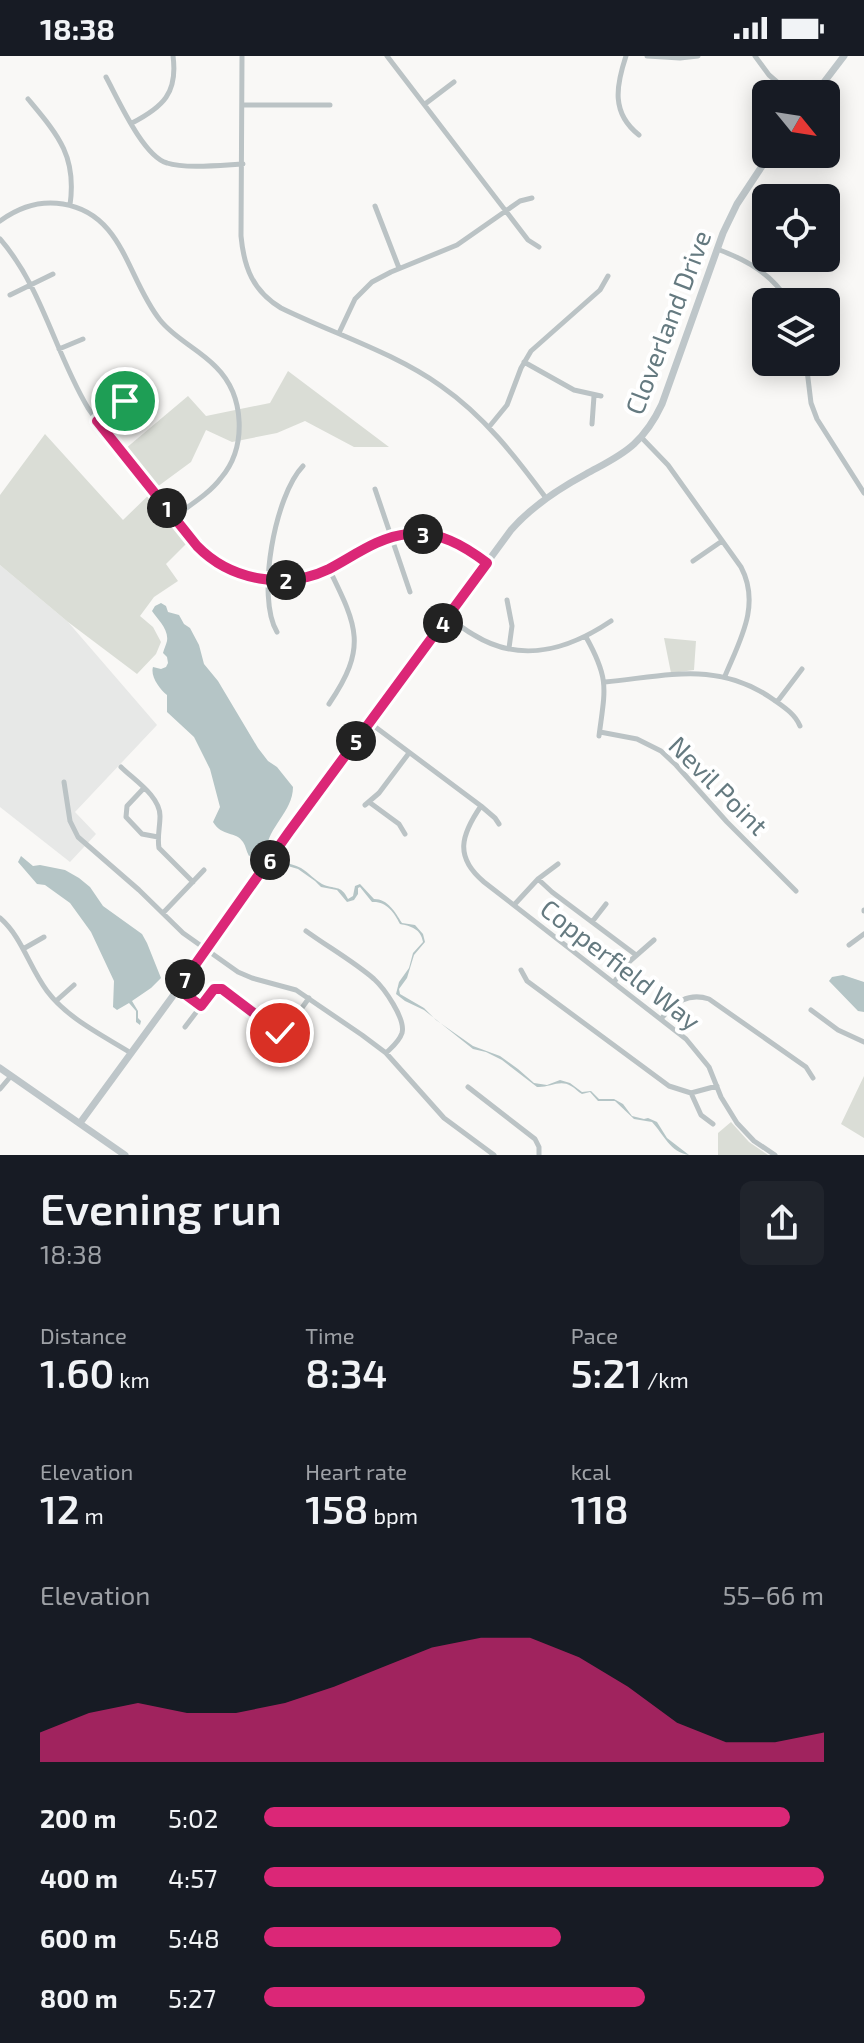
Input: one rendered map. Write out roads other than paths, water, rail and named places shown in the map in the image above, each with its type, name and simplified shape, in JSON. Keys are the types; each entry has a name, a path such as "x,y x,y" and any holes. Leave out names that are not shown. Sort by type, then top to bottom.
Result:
{"main road":[{"path":"826,80 844,56"},
{"name":"Cloverland Drive","path":"80,1123 515,525 546,498 619,456 641,437 662,404 717,249 737,204 761,168"},
{"path":"0,1068 125,1155"}],"street":[{"path":"132,123 155,110 168,94 174,76 173,56"},
{"path":"242,56 242,241 255,284 270,301 393,358 423,374 461,401 489,427 546,498"},
{"path":"387,56 528,240 539,247"},
{"path":"626,56 619,80 619,104 625,122 639,135"},
{"path":"647,56 698,56"},
{"path":"755,56 774,80"},
{"path":"106,77 147,149 162,161 176,165 243,164"},
{"path":"425,104 454,82"},
{"path":"28,99 58,139 69,160 72,178 70,205"},
{"path":"243,105 330,105"},
{"path":"339,333 359,294 378,279 457,245 520,201 532,198"},
{"path":"0,221 16,210 51,202 70,205 92,214 107,227 119,245 156,316 213,363 227,379 235,397 239,427 237,447 217,483 174,517"},
{"path":"375,206 399,268"},
{"path":"0,239 20,264 75,387 97,421 197,546 213,560 240,573 268,580 301,578 329,569 391,538 410,534 441,537 487,563"},
{"path":"717,249 762,271 780,288"},
{"path":"10,295 53,274"},
{"path":"489,427 510,401 524,362 538,344 603,287 608,276"},
{"path":"59,349 83,339"},
{"path":"524,362 572,389 598,396 592,424"},
{"path":"808,376 811,403 817,419 864,493"},
{"path":"97,421 125,401"},
{"path":"641,437 668,465 746,578 751,606 725,676"},
{"path":"277,632 272,620 268,580 274,536 291,482 303,466"},
{"path":"375,489 410,592"},
{"path":"693,561 722,541"},
{"path":"329,569 350,614 354,643 347,674 329,704"},
{"path":"507,600 512,626 509,648"},
{"path":"448,616 476,636 509,648 531,651 571,644 611,621"},
{"path":"586,637 600,662 605,682 689,674 725,676 749,684 777,702 795,717 800,726"},
{"path":"777,702 802,669"},
{"name":"Nevil Point","path":"605,682 599,734 637,739 661,751 796,891"},
{"path":"370,723 481,806 499,824"},
{"path":"405,834 399,824 367,804 409,753"},
{"path":"121,767 155,799 159,807 158,846 193,882"},
{"path":"64,782 70,821 78,837 183,933 241,974 290,987 309,998 386,1053 444,1118 494,1155"},
{"path":"144,788 128,805 126,816 142,834 158,837"},
{"name":"Copperfield Way","path":"481,806 470,822 464,839 467,864 479,878 695,1047 709,1067 726,1106 742,1129 775,1155"},
{"path":"514,905 538,879 558,864"},
{"path":"163,913 204,870"},
{"path":"538,879 636,955"},
{"path":"592,922 606,904"},
{"path":"0,918 12,930 41,983 56,1001 76,1018 131,1053"},
{"path":"306,931 374,980 387,996 401,1018 403,1028 398,1040 386,1053"},
{"path":"849,945 864,934"},
{"path":"23,949 44,937"},
{"path":"614,982 636,955 654,940"},
{"path":"521,970 527,981 666,1084 691,1093 717,1086"},
{"path":"56,1001 74,985"},
{"path":"185,1027 213,990 220,988 280,1033 281,1039 267,1059"},
{"path":"178,989 201,1006"},
{"path":"661,1019 685,998 696,996 709,999 806,1067 813,1078"},
{"path":"294,1019 309,998"},
{"path":"811,1010 843,1033 864,1042"},
{"path":"839,1043 843,1033"},
{"path":"0,1089 11,1076"},
{"path":"468,1087 535,1139 539,1155"},
{"path":"691,1093 701,1115 713,1124"}]}
